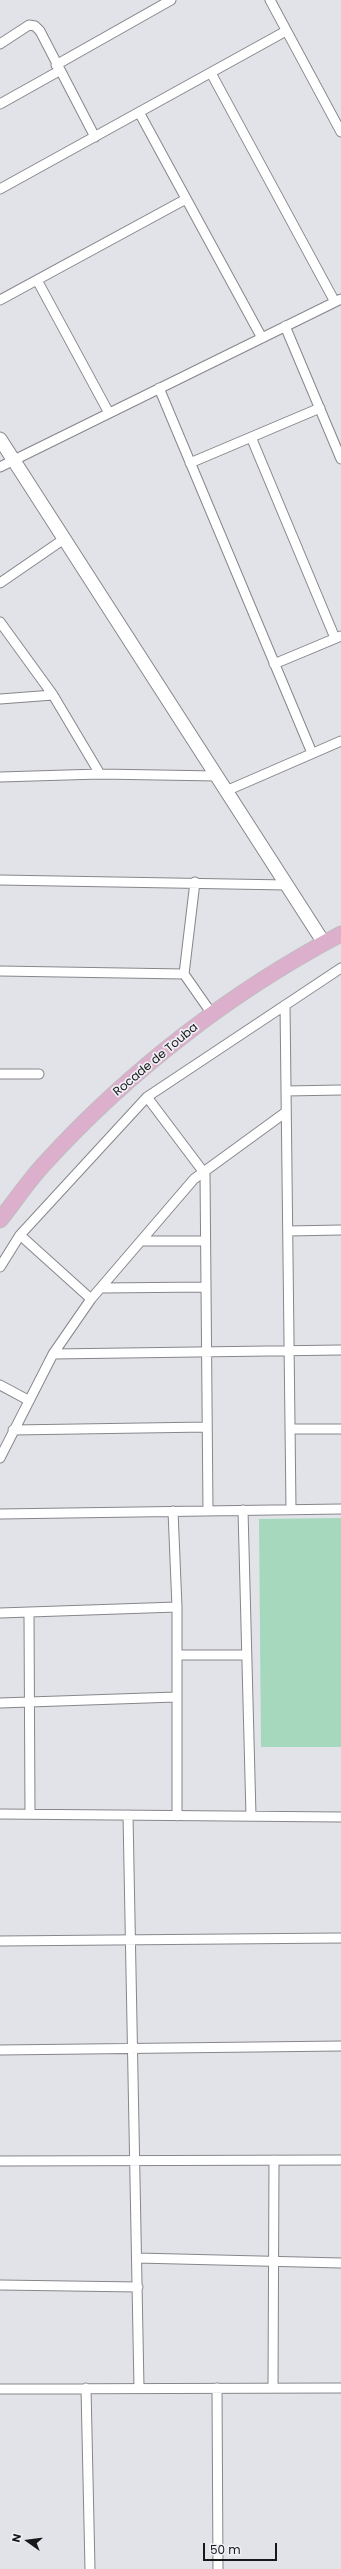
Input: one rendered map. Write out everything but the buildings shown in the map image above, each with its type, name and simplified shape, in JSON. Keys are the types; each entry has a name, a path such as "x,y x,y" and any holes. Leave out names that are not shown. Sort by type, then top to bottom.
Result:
{"main road":[{"name":"Rocade de Touba","path":"0,1220 44,1163 94,1113 139,1072 212,1014 324,942 341,934"}],"street":[{"path":"0,104 171,0"},
{"path":"270,0 341,132"},
{"path":"0,44 29,25 35,26 40,31 57,68 95,137"},
{"path":"0,189 140,114 286,30"},
{"path":"0,467 338,300 211,73"},
{"path":"140,114 262,338"},
{"path":"0,300 186,199"},
{"path":"37,280 109,413"},
{"path":"285,326 341,459"},
{"path":"159,388 312,753"},
{"path":"190,463 320,408"},
{"path":"251,437 338,637 274,664"},
{"path":"0,439 324,942"},
{"path":"0,583 64,539"},
{"path":"0,622 53,695 100,774"},
{"path":"0,699 53,695"},
{"path":"226,791 341,741"},
{"path":"0,777 100,774 217,776"},
{"path":"0,880 195,882 287,885"},
{"path":"195,882 184,974 212,1014"},
{"path":"0,1267 20,1235 147,1097 341,968"},
{"path":"0,971 184,974"},
{"path":"285,1006 291,1509"},
{"path":"0,1074 38,1074"},
{"path":"286,1091 341,1090"},
{"path":"147,1097 205,1174 208,1511"},
{"path":"0,1458 28,1400 53,1354 92,1299 194,1180 205,1174 286,1112"},
{"path":"288,1231 341,1230"},
{"path":"20,1235 92,1299"},
{"path":"142,1241 205,1240"},
{"path":"102,1288 206,1287"},
{"path":"53,1354 341,1350"},
{"path":"0,1385 28,1400"},
{"path":"13,1430 207,1427"},
{"path":"290,1429 341,1429"},
{"path":"0,1514 341,1509"},
{"path":"243,1510 251,1816"},
{"path":"172,1511 177,1607 177,1816"},
{"path":"0,1613 29,1614 177,1607"},
{"path":"29,1614 30,1814"},
{"path":"177,1655 246,1655"},
{"path":"0,1703 176,1697"},
{"path":"0,1814 341,1817"},
{"path":"128,1815 140,2388"},
{"path":"0,1940 341,1938"},
{"path":"0,2050 341,2046"},
{"path":"273,2388 274,2160"},
{"path":"0,2162 341,2160"},
{"path":"137,2258 341,2263"},
{"path":"0,2285 138,2287"},
{"path":"86,2388 90,2569"},
{"path":"217,2388 218,2569"},
{"path":"0,2389 341,2388"}],"green space":[{"path":"341,1518 341,1747 261,1747 259,1519"}]}
